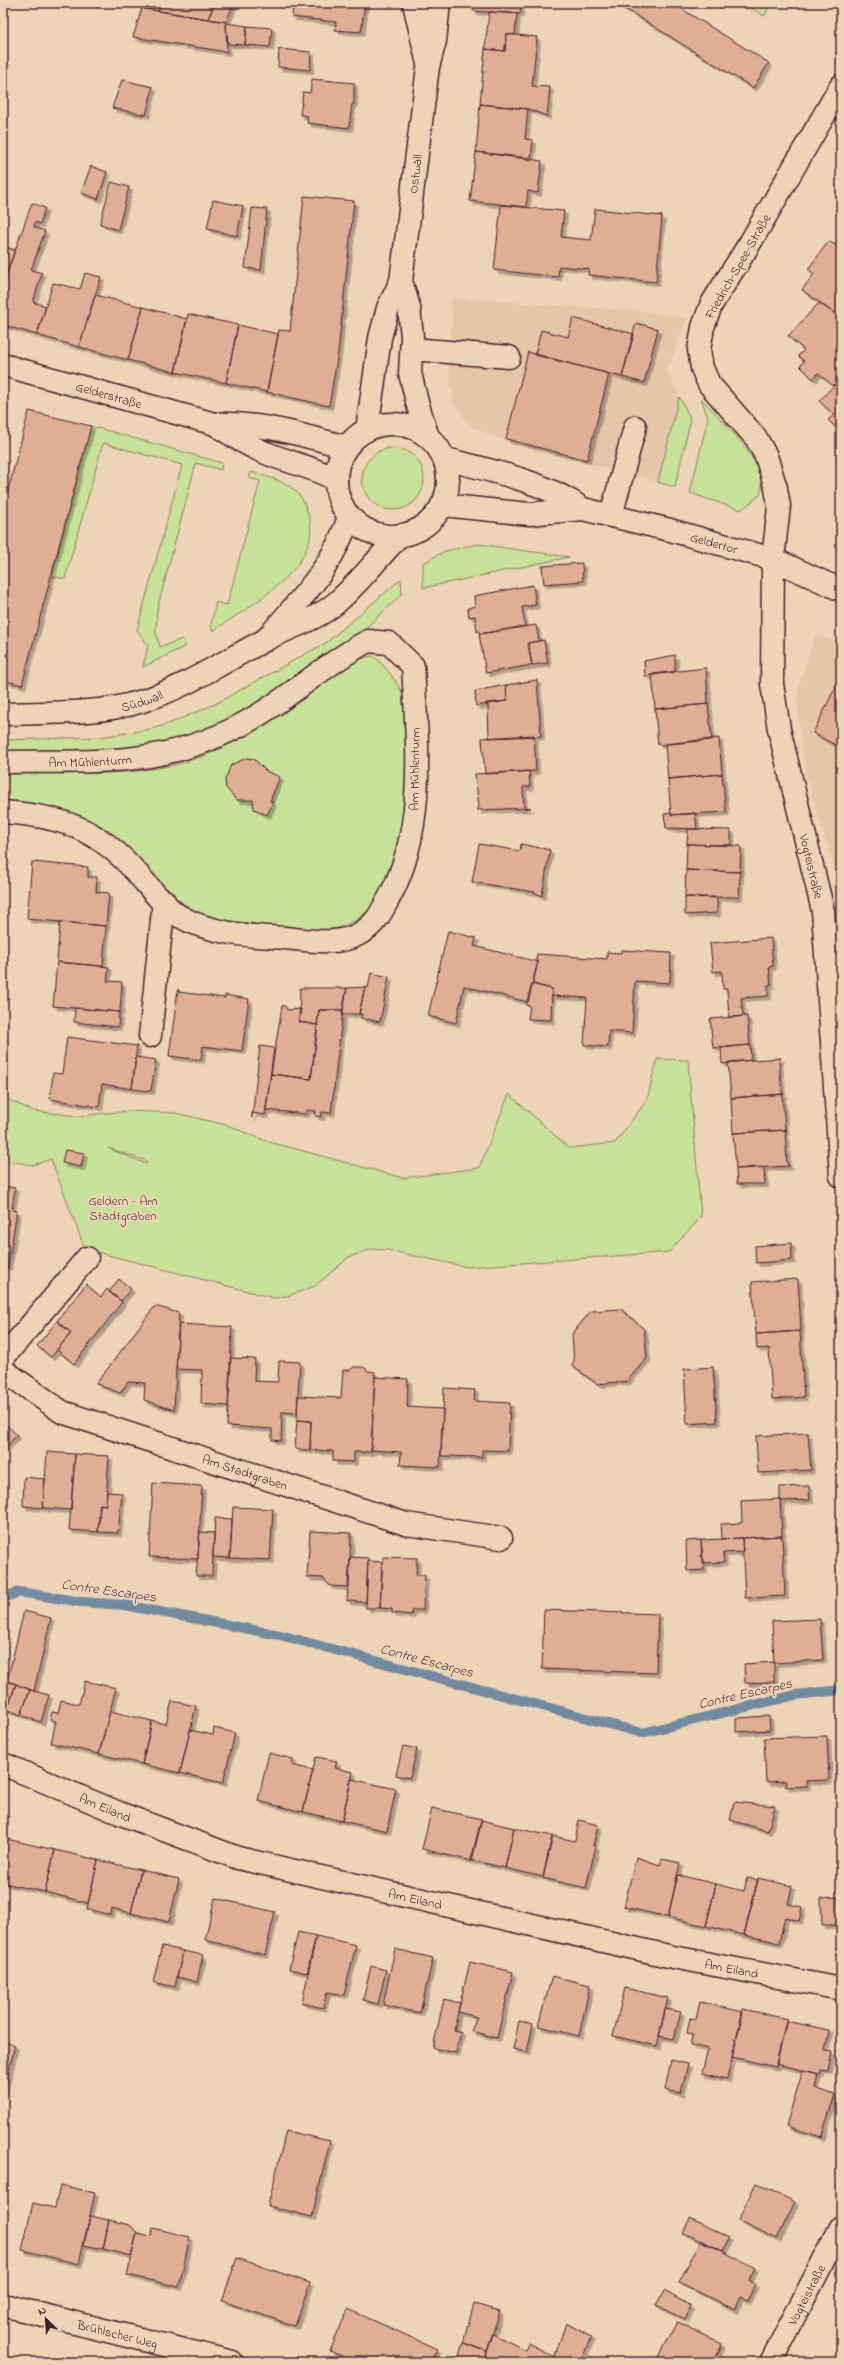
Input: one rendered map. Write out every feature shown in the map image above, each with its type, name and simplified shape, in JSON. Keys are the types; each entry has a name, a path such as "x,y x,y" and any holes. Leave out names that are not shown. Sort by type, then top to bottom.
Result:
{"street":[{"name":"Ostwall","path":"414,3 428,67"},
{"name":"Ostwall","path":"367,430 380,338 388,308 401,281 428,67 435,41 439,3"},
{"name":"Friedrich-Spee-Straße","path":"773,560 779,506 773,474 766,456 756,438 709,384 702,368 699,350 703,327 711,305 750,243 841,86"},
{"name":"Ostwall","path":"401,281 409,307 412,349 410,373 428,437"},
{"path":"412,349 509,357"},
{"name":"Gelderstraße","path":"3,365 215,424 240,423 266,426 346,447"},
{"name":"Gelderstraße","path":"215,424 236,438 266,453 318,470 336,480"},
{"path":"394,424 412,428 428,437 444,459 448,473 448,488 442,505 432,520 416,531 399,536 380,535 368,531 349,517 339,501 335,487 338,464 346,447 367,430 378,425 394,424"},
{"path":"611,516 635,427"},
{"name":"Geldertor","path":"444,459 502,474 541,487 564,496 583,509"},
{"name":"Geldertor","path":"442,505 529,514 583,509 773,560 841,590"},
{"name":"Südwall","path":"267,638 312,587 329,563 341,541 349,517"},
{"name":"Südwall","path":"3,714 88,710 137,702 185,684 267,638 301,624 336,603 399,536"},
{"name":"Vogteistraße","path":"773,560 772,684 779,729 823,911 841,1175"},
{"name":"Am Mühlenturm","path":"3,762 112,762 168,754 204,743 234,729 368,641 389,642 398,649 413,666 417,760 416,796 412,824 399,880 376,922 358,935 338,940 251,936 199,925 178,915 110,846 84,829 57,819 3,812"},
{"path":"150,1036 164,901"},
{"path":"3,1358 87,1258"},
{"name":"Am Stadtgraben","path":"3,1370 62,1412 406,1524 501,1538"},
{"name":"Am Eiland","path":"3,1764 119,1813 238,1858 673,1957 841,1989"},
{"name":"Vogteistraße","path":"771,2362 841,2227"},
{"name":"Brühlscher Weg","path":"3,2305 232,2362"}],"shaded area":[{"path":"453,298 642,311 687,318 667,371 679,397 658,482 504,441 472,427 454,403 449,372"},
{"path":"818,635 841,645 841,887 812,797 802,753 797,705 798,688 814,638"}],"green space":[{"path":"743,3 771,3 764,16"},
{"path":"679,397 689,415 690,422 675,487 658,482"},
{"path":"701,398 741,442 758,469 761,483 760,495 741,510 690,493 708,418"},
{"path":"91,426 222,463 221,470 196,463 157,610 156,634 160,647 182,639 186,646 143,667 148,645 137,630 182,465 103,443 65,579 52,576"},
{"path":"393,448 405,451 415,457 421,467 424,479 421,491 415,501 405,507 393,510 381,507 371,501 365,491 362,479 365,467 371,457 381,451"},
{"path":"251,472 280,481 295,490 305,506 309,517 310,535 305,553 294,569 279,584 262,598 213,631 211,624 216,602 227,605 260,481 249,478"},
{"path":"478,544 569,557 423,588 423,563 445,551"},
{"path":"401,579 402,594 368,626 295,679 218,728 142,750 3,753 3,740 101,737 151,729 171,723 217,703 327,642"},
{"path":"372,656 382,664 392,676 401,690 406,702 408,721 407,789 402,823 393,866 388,881 376,902 364,914 351,923 338,928 306,931 233,923 205,916 180,901 122,845 92,823 61,811 3,802 3,772 110,773 138,771 190,761 239,740 253,732 347,666 361,659"},
{"name":"Geldern - Am Stadtgraben","path":"657,1059 688,1060 701,1217 669,1252 467,1267 387,1250 372,1249 349,1257 315,1286 291,1295 274,1298 85,1249 51,1159 33,1165 3,1160 3,1097 33,1111 78,1116 128,1111 175,1113 227,1125 266,1141 403,1178 479,1168 509,1094 569,1148 615,1143 647,1100","holes":["108,1148 147,1161 146,1164"]}],"building":[{"path":"147,3 162,3 158,11 144,9"},
{"path":"162,3 215,3 208,19 158,11"},
{"path":"215,3 234,3 226,22 208,19"},
{"path":"293,3 365,3 361,32 335,30 336,22 292,17"},
{"path":"474,3 521,3 520,14 473,11"},
{"path":"616,3 672,3 769,63 753,88"},
{"path":"142,8 226,22 227,52 133,37"},
{"path":"489,12 517,13 515,35 506,34 505,51 485,49"},
{"path":"226,23 247,26 245,45 228,44"},
{"path":"247,26 272,28 270,47 245,45"},
{"path":"506,34 537,37 532,86 550,87 547,116 528,109 480,104 485,49 505,51"},
{"path":"279,49 311,52 310,70 278,67"},
{"path":"312,79 354,83 354,104 352,104 349,128 307,123 308,116 300,115 303,92 310,93"},
{"path":"122,80 153,87 146,115 112,108"},
{"path":"480,104 528,109 525,139 533,140 531,158 476,152"},
{"path":"476,152 542,161 538,193 528,191 526,207 470,201"},
{"path":"91,166 107,172 98,199 81,193"},
{"path":"111,182 129,187 118,230 100,224"},
{"path":"304,196 354,201 338,353 329,406 267,392 279,330 290,331"},
{"path":"213,200 243,206 237,236 207,229"},
{"path":"32,203 45,208 40,224 35,222 34,227 45,231 31,270 42,273 33,302 46,306 37,335 3,325 3,284"},
{"path":"501,205 564,211 561,237 591,240 595,209 662,216 656,282 588,275 589,269 559,266 558,277 494,270"},
{"path":"252,208 267,209 261,270 245,268"},
{"path":"841,236 841,318 802,290 814,274 808,269 829,241 835,245"},
{"path":"3,246 15,250 3,284"},
{"path":"85,273 101,277 79,347 37,335 53,283 80,289"},
{"path":"95,295 143,307 128,360 79,347"},
{"path":"819,303 841,318 841,378 833,386 818,373 813,379 800,366 804,361 798,356 804,350 788,336"},
{"path":"143,307 187,319 175,372 128,360"},
{"path":"188,314 238,325 226,383 175,372"},
{"path":"573,318 634,334 622,377 535,355 541,330 568,337"},
{"path":"636,323 658,329 644,383 622,377"},
{"path":"238,325 278,334 267,392 226,383"},
{"path":"528,352 609,374 587,460 506,439"},
{"path":"841,378 841,432 828,420 834,415 819,401"},
{"path":"29,411 91,426 22,685 3,680 3,509"},
{"path":"582,563 583,581 544,584 542,566"},
{"path":"533,585 536,605 522,607 525,626 480,634 479,631 477,632 475,616 469,617 468,608 475,606 474,596"},
{"path":"536,625 539,641 528,643 532,665 486,673 479,634"},
{"path":"544,640 548,663 532,665 528,643"},
{"path":"675,655 675,672 645,676 644,661"},
{"path":"706,668 708,704 655,709 652,674"},
{"path":"841,676 841,748 813,733"},
{"path":"537,680 541,736 489,738 488,705 486,706 486,703 507,701 506,685"},
{"path":"506,685 507,701 476,706 475,691"},
{"path":"708,704 712,740 658,745 655,709"},
{"path":"534,735 536,771 485,774 482,738"},
{"path":"719,738 722,774 668,779 665,744"},
{"path":"246,758 254,759 266,771 280,777 270,801 273,802 267,815 254,809 253,800 237,800 226,788 225,780 231,765"},
{"path":"529,771 530,787 523,787 524,807 531,808 477,810 479,807 475,774"},
{"path":"722,774 726,812 671,815 668,779"},
{"path":"671,813 671,815 695,813 697,829 666,828 664,814"},
{"path":"688,829 731,830 731,845 687,844"},
{"path":"479,844 520,851 521,844 550,850 542,896 534,892 472,882"},
{"path":"687,844 741,846 740,872 686,870"},
{"path":"32,862 88,867 88,877 97,877 96,892 109,893 106,926 27,919"},
{"path":"686,870 740,872 739,897 685,897"},
{"path":"685,897 717,898 717,913 685,915"},
{"path":"60,922 106,926 103,966 57,962"},
{"path":"448,931 476,938 474,946 538,962 528,1002 464,986 456,1023 428,1016"},
{"path":"771,938 773,966 769,967 771,985 768,985 768,996 741,998 743,1016 729,1017 727,989 723,989 722,971 713,972 710,943"},
{"path":"621,950 671,953 670,983 635,981 632,1033 609,1031 608,1047 584,1045 587,998 552,996 552,989 532,984 538,962 536,961 537,954 607,959 607,952 621,953"},
{"path":"57,962 109,967 107,981 122,982 120,1012 53,1006"},
{"path":"371,973 389,977 380,1022 361,1018 362,1014 359,1014 365,987 368,988"},
{"path":"532,984 552,989 551,1020 528,1019 530,1006 526,1005"},
{"path":"365,987 359,1014 342,1014 347,988"},
{"path":"300,988 347,988 343,1010 319,1010 317,1025 299,1022"},
{"path":"178,989 179,992 225,998 225,995 249,999 242,1051 203,1046 201,1060 169,1056"},
{"path":"282,1006 285,1006 287,1010 301,1009 299,1022 318,1025 311,1079 271,1074"},
{"path":"75,1008 119,1012 118,1027 74,1022"},
{"path":"319,1010 343,1010 331,1113 322,1112 321,1117 315,1116 316,1111 307,1110 306,1114 266,1110 271,1074 311,1079"},
{"path":"747,1016 750,1045 713,1048 710,1019"},
{"path":"67,1037 137,1046 132,1089 102,1084 99,1107 50,1099 53,1073 62,1074"},
{"path":"750,1045 751,1060 722,1064 721,1048"},
{"path":"260,1046 274,1048 265,1115 253,1113"},
{"path":"136,1057 156,1060 151,1091 132,1089"},
{"path":"781,1058 779,1061 782,1093 784,1094 731,1098 728,1062"},
{"path":"784,1094 782,1095 785,1128 787,1130 733,1133 731,1098"},
{"path":"785,1130 787,1164 790,1166 736,1169 733,1133"},
{"path":"65,1150 84,1153 81,1167 62,1163"},
{"path":"764,1168 765,1184 737,1184 736,1169"},
{"path":"3,1186 15,1188 12,1210 17,1211 8,1267 3,1266"},
{"path":"791,1243 792,1260 756,1263 755,1246"},
{"path":"119,1279 131,1289 121,1301 109,1292"},
{"path":"798,1279 801,1331 756,1334 752,1282"},
{"path":"86,1284 101,1297 107,1289 122,1302 74,1364 57,1350 71,1333 57,1321"},
{"path":"155,1306 179,1313 174,1410 144,1400 145,1383 128,1382 120,1393 96,1384"},
{"path":"621,1309 644,1329 647,1358 627,1381 597,1384 571,1365 574,1362 572,1334 591,1311"},
{"path":"57,1321 71,1333 51,1357 37,1346"},
{"path":"179,1324 232,1327 228,1406 201,1404 202,1370 176,1369"},
{"path":"800,1331 804,1397 772,1399 769,1348 757,1349 756,1334"},
{"path":"231,1358 255,1359 254,1381 278,1382 279,1361 300,1362 297,1413 282,1412 281,1441 272,1440 272,1429 227,1426"},
{"path":"354,1367 364,1367 368,1371 375,1372 371,1452 354,1452 354,1462 333,1461 333,1451 310,1450 311,1421 297,1420 298,1396 341,1398 343,1370 350,1370"},
{"path":"713,1367 717,1422 687,1424 684,1369"},
{"path":"375,1377 408,1379 407,1407 443,1409 440,1467 400,1465 401,1452 371,1450"},
{"path":"444,1388 475,1390 474,1401 510,1403 508,1451 482,1450 482,1457 441,1456"},
{"path":"297,1420 311,1421 310,1450 295,1449"},
{"path":"3,1422 17,1435 3,1450"},
{"path":"808,1433 811,1470 758,1473 756,1436"},
{"path":"47,1452 75,1454 71,1510 43,1508"},
{"path":"75,1454 109,1456 106,1505 100,1504 98,1532 69,1530"},
{"path":"24,1477 45,1479 43,1508 23,1506"},
{"path":"153,1483 202,1486 198,1559 149,1557"},
{"path":"809,1486 810,1500 780,1501 780,1487"},
{"path":"107,1492 122,1493 118,1533 98,1532 100,1504 106,1505"},
{"path":"780,1499 782,1536 722,1539 721,1524 742,1523 741,1501"},
{"path":"233,1507 273,1509 270,1560 230,1558"},
{"path":"215,1518 232,1519 230,1558 213,1557"},
{"path":"310,1531 351,1533 349,1587 330,1586 323,1578 307,1577"},
{"path":"200,1532 214,1533 212,1576 196,1576"},
{"path":"782,1536 785,1596 745,1598 742,1538"},
{"path":"742,1538 743,1552 723,1553 724,1562 702,1563 701,1540"},
{"path":"701,1540 704,1570 687,1571 686,1541"},
{"path":"350,1557 368,1558 366,1602 347,1601"},
{"path":"383,1557 417,1558 416,1575 425,1575 423,1610 412,1610 411,1615 392,1613 392,1609 380,1608"},
{"path":"368,1561 382,1562 380,1608 366,1608"},
{"path":"544,1610 658,1614 656,1673 542,1669"},
{"path":"24,1611 51,1618 34,1691 7,1681"},
{"path":"820,1619 823,1660 774,1663 772,1621"},
{"path":"774,1662 774,1682 745,1683 744,1664"},
{"path":"3,1680 16,1684 7,1710 3,1709"},
{"path":"85,1681 116,1688 99,1754 51,1743 56,1721 50,1720 52,1712 58,1713 61,1700 79,1704"},
{"path":"16,1684 30,1690 21,1715 7,1710"},
{"path":"30,1690 49,1695 41,1722 21,1715"},
{"path":"172,1701 196,1706 180,1773 142,1764 152,1721 166,1724"},
{"path":"110,1711 152,1721 142,1764 99,1754"},
{"path":"769,1716 770,1730 736,1732 736,1718"},
{"path":"214,1728 235,1733 223,1783 180,1773 190,1730 213,1735"},
{"path":"827,1736 829,1780 806,1781 807,1786 786,1787 786,1781 766,1782 764,1738"},
{"path":"403,1746 417,1749 410,1778 396,1775"},
{"path":"269,1753 293,1759 292,1765 313,1770 303,1812 258,1801"},
{"path":"316,1757 337,1761 335,1768 353,1772 342,1821 303,1812"},
{"path":"351,1779 396,1789 387,1831 342,1821"},
{"path":"734,1802 775,1806 768,1831 730,1820"},
{"path":"432,1808 482,1819 472,1861 422,1849"},
{"path":"481,1820 514,1828 505,1868 471,1860"},
{"path":"579,1820 598,1825 593,1846 596,1846 586,1888 543,1878 553,1836 575,1841"},
{"path":"514,1828 552,1836 543,1877 505,1868"},
{"path":"6,1839 55,1850 45,1892 3,1883 3,1851"},
{"path":"55,1850 98,1860 88,1903 45,1892"},
{"path":"636,1857 660,1865 662,1859 680,1863 668,1917 624,1907"},
{"path":"98,1860 141,1870 131,1913 112,1908 111,1915 87,1909"},
{"path":"141,1870 179,1879 169,1922 131,1913"},
{"path":"678,1875 716,1884 706,1926 668,1917"},
{"path":"747,1878 758,1880 744,1935 706,1926 716,1884 744,1891"},
{"path":"758,1878 792,1886 788,1904 802,1907 799,1921 785,1917 779,1943 744,1935"},
{"path":"838,1897 839,1925 822,1925 821,1898"},
{"path":"838,1897 841,1897 841,1922 839,1922"},
{"path":"215,1898 275,1912 265,1955 205,1940"},
{"path":"298,1932 316,1936 307,1973 289,1969"},
{"path":"316,1936 356,1945 344,1995 327,1992 323,2008 302,2003"},
{"path":"162,1946 183,1951 175,1987 153,1982"},
{"path":"395,1949 433,1958 420,2013 383,2005"},
{"path":"183,1951 203,1955 197,1982 177,1977"},
{"path":"470,1962 513,1972 497,2038 471,2031 477,2017 458,2012"},
{"path":"371,1966 386,1970 378,2004 363,2000"},
{"path":"552,1976 590,1985 579,2036 538,2026"},
{"path":"625,1988 668,1998 657,2046 613,2036"},
{"path":"444,1999 460,2003 454,2030 461,2032 456,2053 433,2048"},
{"path":"700,2002 743,2012 727,2079 702,2073 708,2049 690,2045 693,2034 687,2033 690,2018 696,2019"},
{"path":"665,2009 681,2012 674,2039 659,2036"},
{"path":"743,2009 787,2019 776,2067 732,2057"},
{"path":"519,2021 533,2024 527,2052 513,2049"},
{"path":"786,2021 829,2030 825,2051 832,2052 828,2071 821,2070 820,2074 776,2064"},
{"path":"3,2042 15,2045 3,2095"},
{"path":"671,2060 688,2064 681,2093 665,2090"},
{"path":"803,2070 818,2074 815,2088 835,2095 821,2137 786,2126"},
{"path":"286,2131 330,2141 312,2217 268,2206"},
{"path":"756,2183 795,2202 777,2239 738,2220"},
{"path":"60,2185 95,2193 79,2264 22,2250 33,2203 55,2208"},
{"path":"90,2216 109,2220 103,2249 84,2245"},
{"path":"690,2218 729,2238 723,2251 683,2233"},
{"path":"109,2220 130,2225 137,2233 131,2256 103,2249"},
{"path":"153,2228 190,2237 179,2287 127,2275 137,2233 151,2236"},
{"path":"701,2240 755,2268 749,2281 755,2284 747,2300 740,2297 734,2310 679,2282"},
{"path":"237,2258 310,2283 295,2326 222,2301"},
{"path":"664,2291 691,2306 685,2319 656,2305"},
{"path":"474,2304 500,2311 487,2351 463,2343"},
{"path":"348,2309 437,2349 431,2362 354,2362 330,2351"},
{"path":"677,2322 722,2344 713,2362 669,2362 659,2357"},
{"path":"566,2323 591,2337 580,2362 553,2362"},
{"path":"493,2334 525,2350 528,2343 555,2357 553,2362 484,2362"},
{"path":"463,2343 487,2351 484,2362 457,2362"}],"waterway":[{"name":"Contre Escarpes","path":"3,1598 19,1592 82,1602 124,1605 280,1635 642,1733 795,1695 841,1690"}]}
